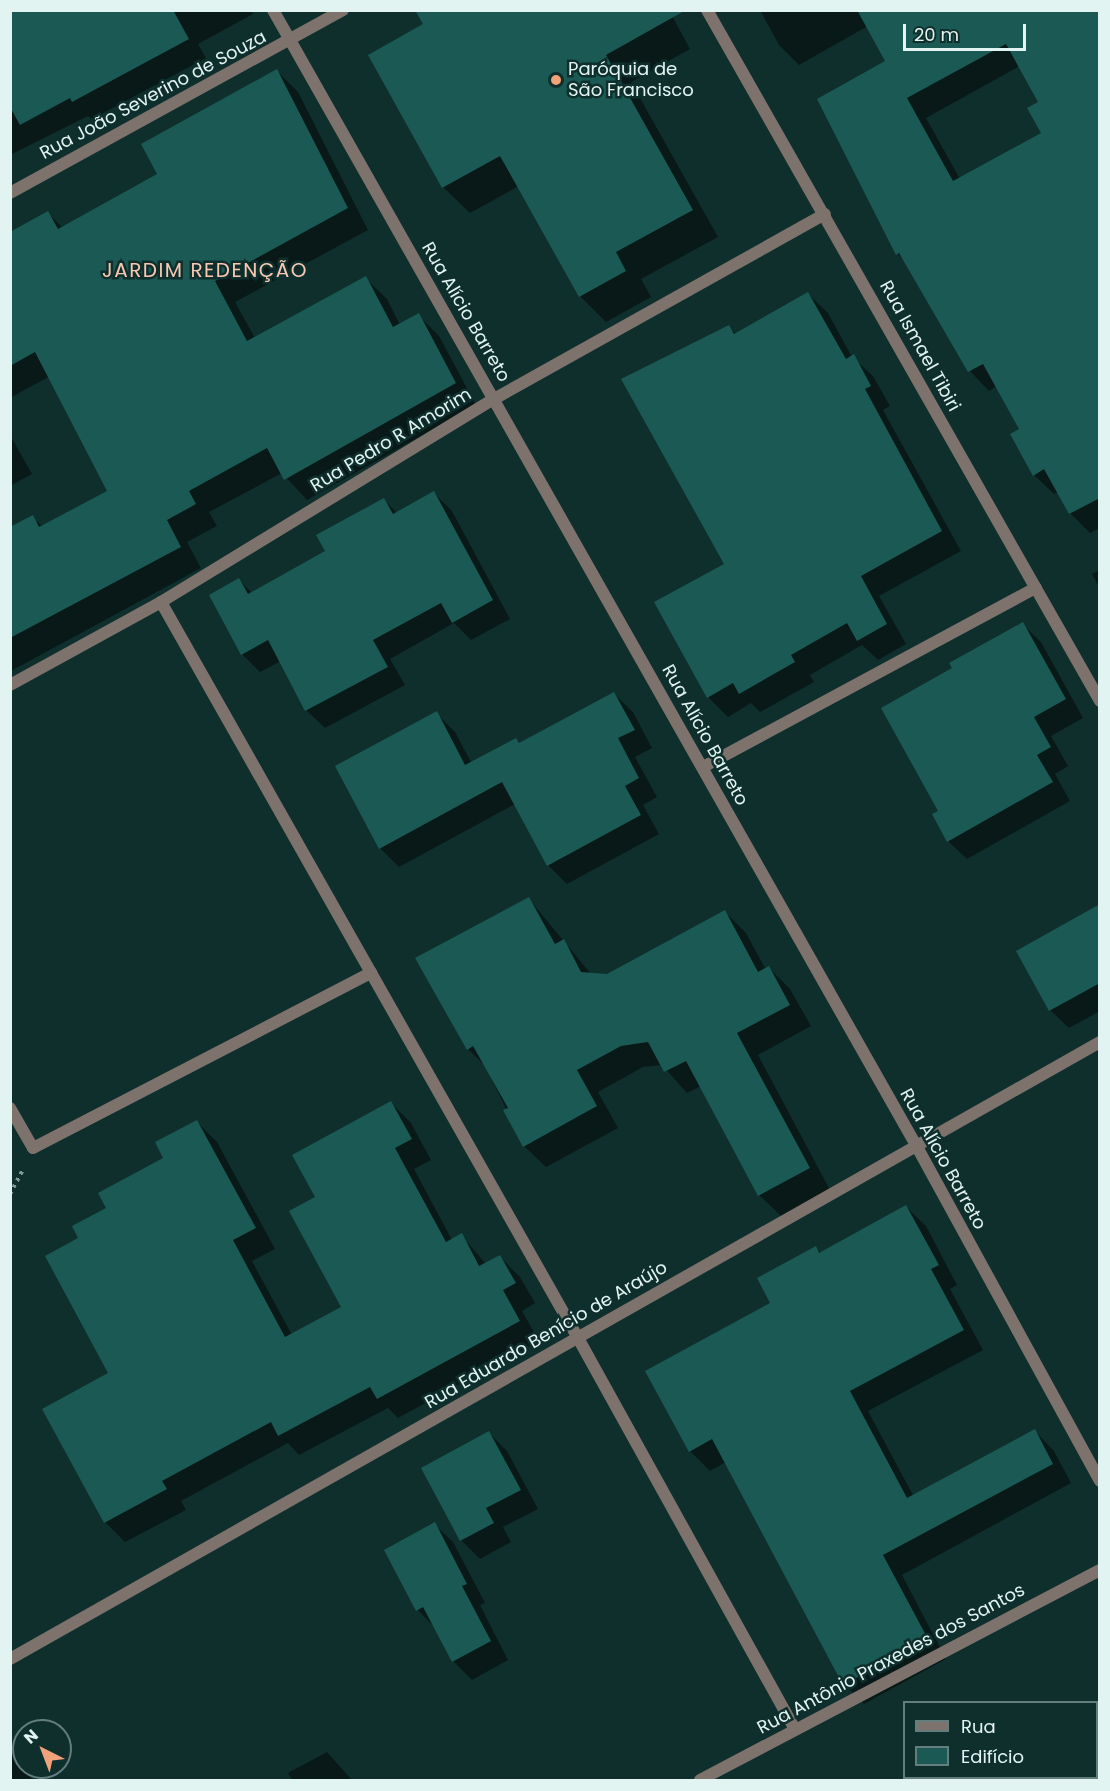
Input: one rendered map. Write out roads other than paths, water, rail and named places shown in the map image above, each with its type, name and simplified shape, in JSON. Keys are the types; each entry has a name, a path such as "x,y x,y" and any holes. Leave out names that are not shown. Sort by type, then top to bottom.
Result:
{"street":[{"name":"Rua Alício Barreto","path":"273,10 916,1145 1100,1481"},
{"name":"Rua João Severino de Souza","path":"10,193 291,41 343,10"},
{"name":"Rua Ismael Tibiri","path":"707,10 1100,701"},
{"name":"Rua Pedro R Amorim","path":"10,685 161,602 494,399 825,214"},
{"path":"703,767 1035,588"},
{"path":"161,602 578,1338 795,1729"},
{"path":"10,1107 33,1148 371,973"},
{"name":"Rua Eduardo Benício de Araújo","path":"10,1659 1100,1042"},
{"name":"Rua Antônio Praxedes dos Santos","path":"700,1780 1100,1570"}],"place":[{"name":"Paróquia de São Francisco","path":"556,80"}],"district":[{"name":"JARDIM REDENÇÃO","path":"205,270"}]}
